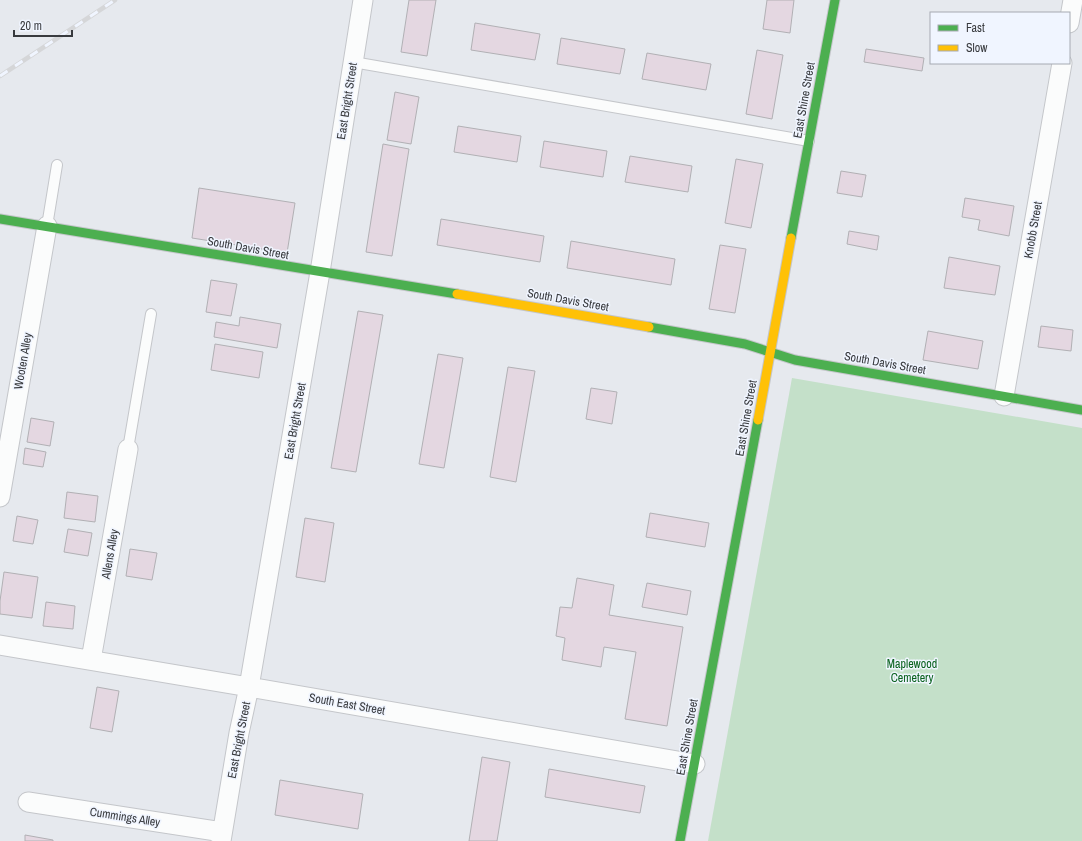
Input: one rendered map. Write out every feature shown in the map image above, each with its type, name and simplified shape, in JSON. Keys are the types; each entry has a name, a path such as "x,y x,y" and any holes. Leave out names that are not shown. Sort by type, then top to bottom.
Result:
{"street":[{"name":"East Bright Street","path":"221,836 239,733 249,687 320,272 363,0"},
{"name":"East Shine Street","path":"680,841 834,0"},
{"path":"1070,17 1073,0"},
{"name":"Knobb Street","path":"1004,396 1062,64"},
{"name":"South Davis Street","path":"0,219 570,313 745,344 795,360 1082,410"},
{"name":"Wooten Alley","path":"0,497 47,226"},
{"name":"Allens Alley","path":"91,660 128,449"},
{"name":"South East Street","path":"0,645 695,764"},
{"name":"Cummings Alley","path":"28,802 221,836"}],"lane":[{"path":"353,62 809,141"},
{"path":"47,226 57,166"},
{"path":"128,449 151,314"}],"green space":[{"name":"Maplewood Cemetery","path":"792,378 1082,428 1082,841 708,841"}],"building":[{"path":"409,0 436,0 427,56 401,52"},
{"path":"767,0 794,0 790,33 763,29"},
{"path":"475,23 540,34 535,60 471,50"},
{"path":"561,38 625,49 620,74 557,64"},
{"path":"866,49 924,58 922,71 864,62"},
{"path":"757,50 783,55 772,119 746,114"},
{"path":"647,53 711,64 706,90 642,79"},
{"path":"395,92 419,97 411,144 387,140"},
{"path":"458,126 521,136 517,162 454,152"},
{"path":"544,141 607,151 603,177 540,167"},
{"path":"383,144 409,149 392,256 366,252"},
{"path":"630,156 692,166 688,192 625,182"},
{"path":"736,159 763,164 751,228 725,223"},
{"path":"841,171 866,175 862,197 837,193"},
{"path":"199,188 295,203 287,253 192,238"},
{"path":"965,198 1014,206 1009,236 978,230 980,220 962,217"},
{"path":"441,219 544,236 540,262 437,245"},
{"path":"849,231 879,236 877,250 847,244"},
{"path":"571,241 675,259 671,285 567,268"},
{"path":"720,245 746,249 735,313 709,309"},
{"path":"949,257 1000,266 995,295 944,288"},
{"path":"211,280 237,284 231,316 206,312"},
{"path":"358,311 383,315 356,472 331,468"},
{"path":"240,317 281,324 277,348 214,337 216,322 239,326"},
{"path":"1041,326 1073,330 1071,351 1038,347"},
{"path":"928,331 983,341 978,369 923,360"},
{"path":"215,344 263,352 259,378 211,370"},
{"path":"438,354 463,358 444,468 419,464"},
{"path":"508,367 535,371 516,482 490,477"},
{"path":"591,388 617,392 612,424 586,419"},
{"path":"31,418 54,422 50,446 27,442"},
{"path":"25,448 46,452 43,467 23,464"},
{"path":"67,492 98,496 95,522 64,518"},
{"path":"650,513 709,523 705,547 646,537"},
{"path":"17,516 38,520 33,544 13,541"},
{"path":"305,518 334,523 325,582 296,577"},
{"path":"68,529 92,533 88,556 64,552"},
{"path":"130,549 157,553 152,580 126,576"},
{"path":"4,572 38,577 32,618 0,614 0,601"},
{"path":"577,578 614,585 609,615 683,627 667,726 625,719 636,652 604,647 601,667 562,660 565,638 556,636 560,607 572,608"},
{"path":"647,583 691,591 687,615 642,607"},
{"path":"46,602 75,606 73,629 43,626"},
{"path":"97,687 119,691 112,732 90,728"},
{"path":"482,757 510,762 497,841 469,841"},
{"path":"549,769 645,786 640,813 545,797"},
{"path":"280,780 363,794 358,829 275,815"},
{"path":"25,835 53,840 53,841 25,841"}],"railway":[{"path":"0,76 115,0"}],"traffic: fast":[{"path":"791,238 835,0"},
{"path":"0,219 457,294"},
{"path":"649,327 745,344 795,360 1082,410"},
{"path":"680,841 758,420"}],"traffic: slow":[{"path":"758,420 791,238"},
{"path":"457,294 649,327"}]}
